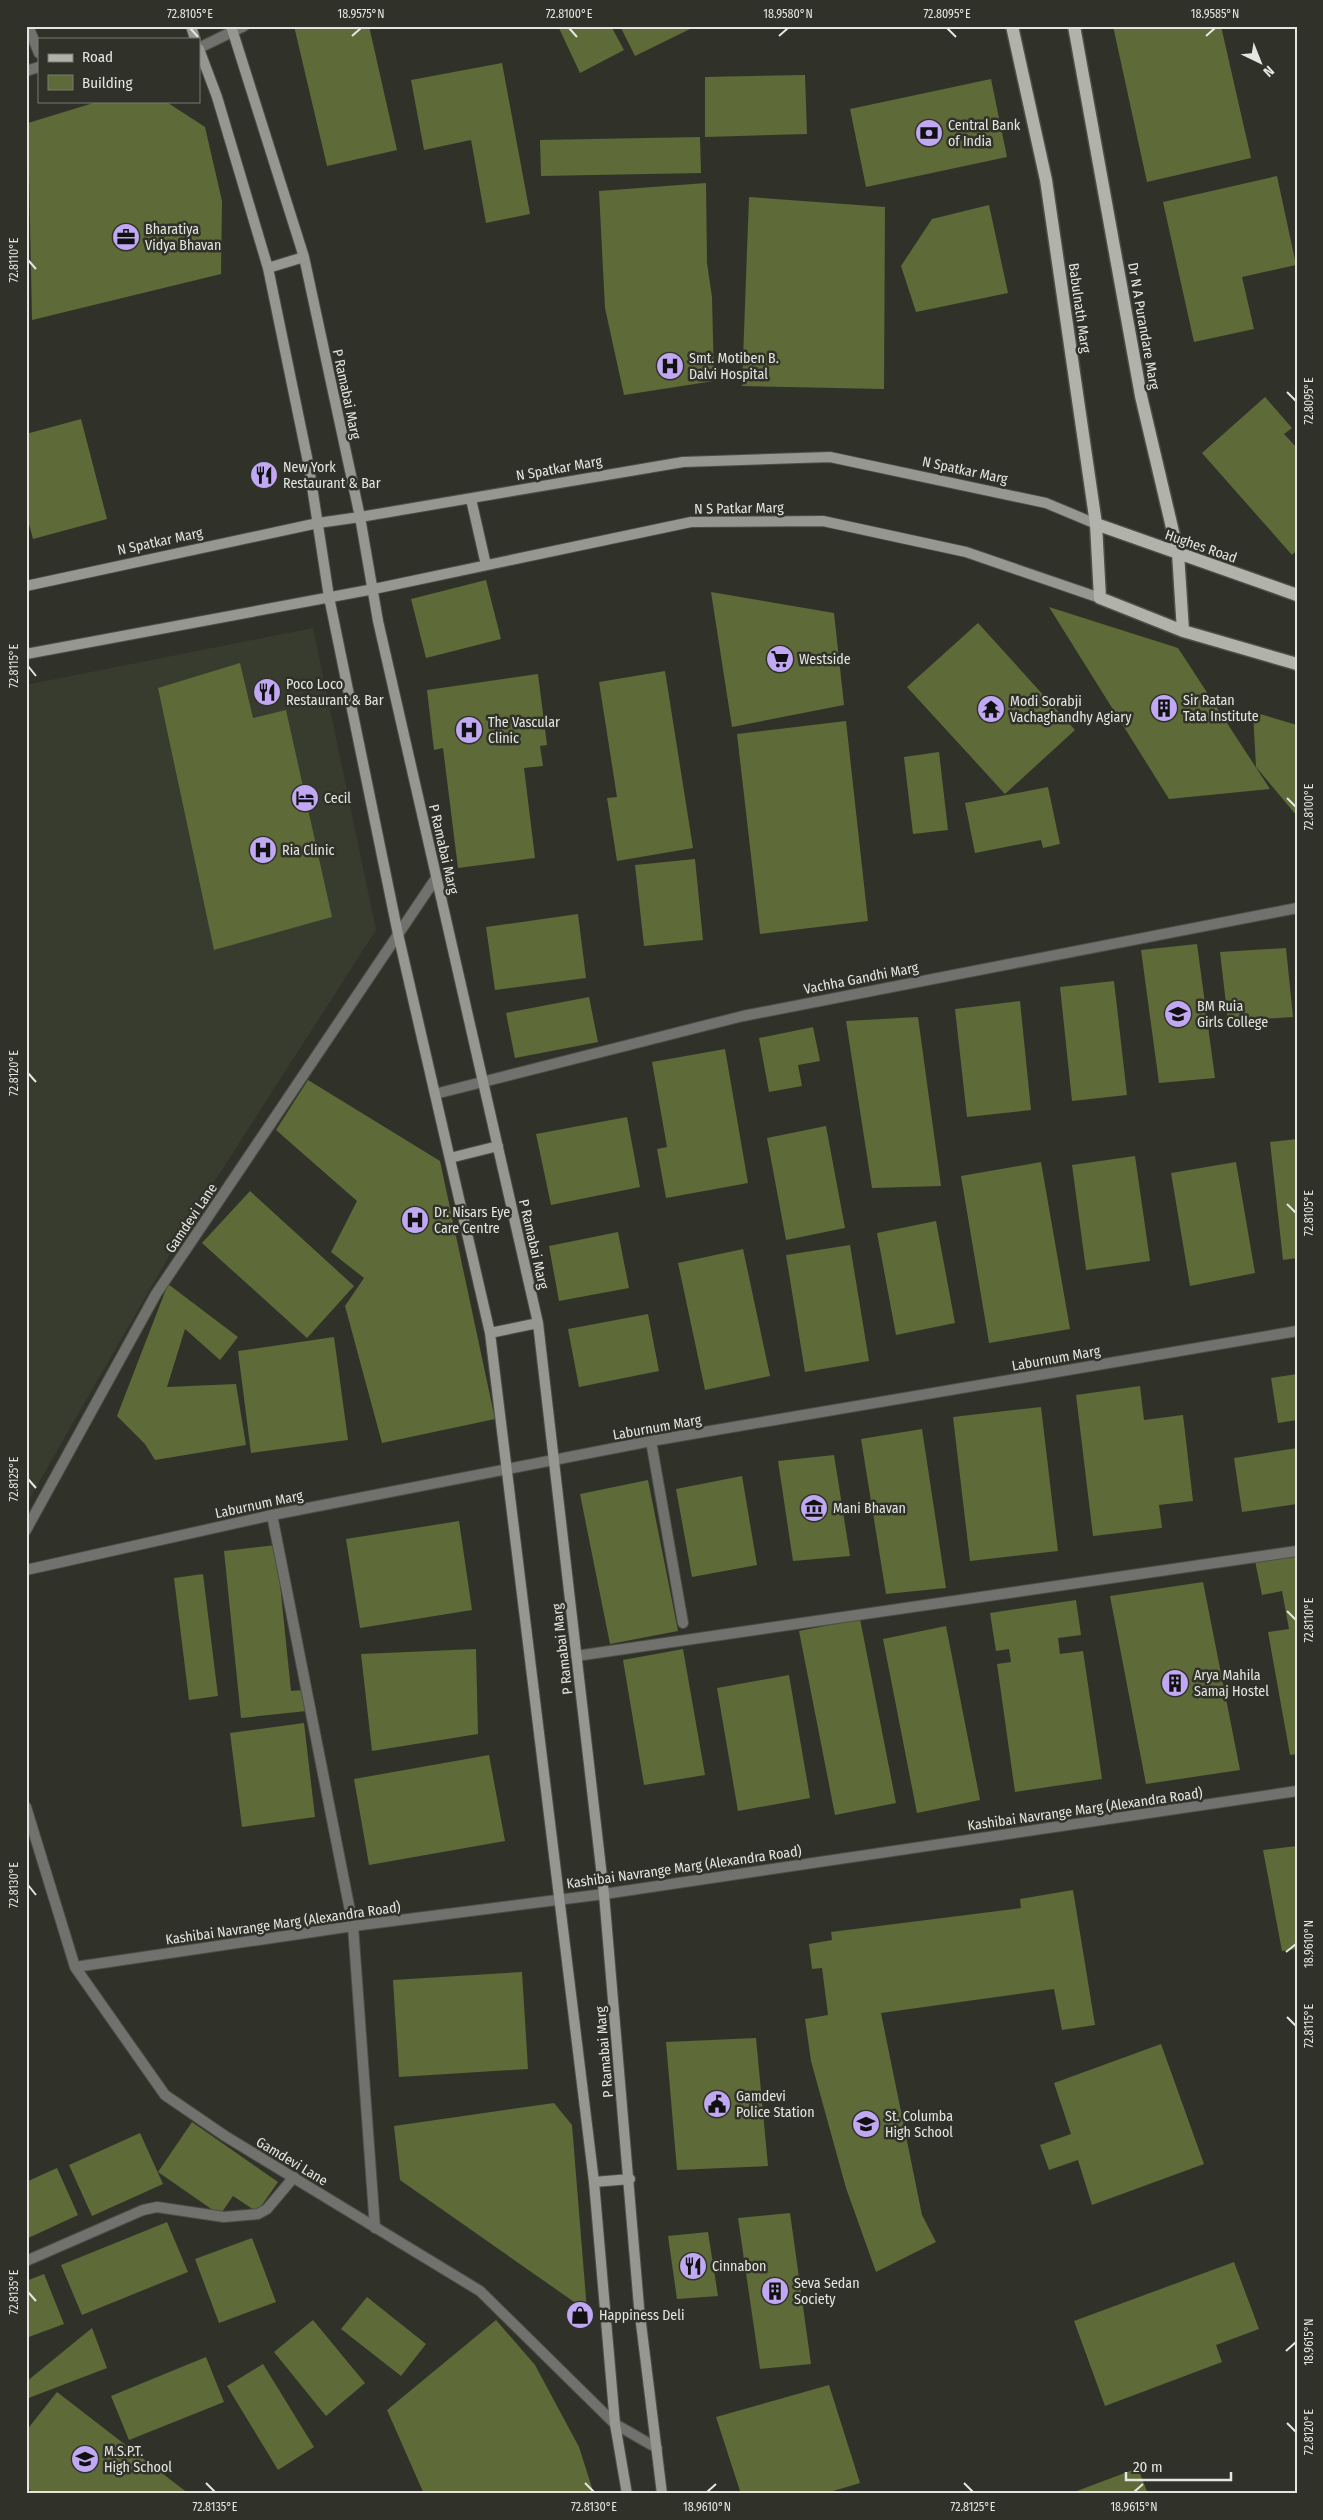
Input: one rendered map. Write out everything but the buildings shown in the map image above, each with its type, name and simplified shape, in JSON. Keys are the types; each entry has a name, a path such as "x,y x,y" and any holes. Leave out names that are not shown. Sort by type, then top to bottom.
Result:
{"main road":[{"path":"191,26 195,38"},
{"name":"Babulnath Marg","path":"1012,26 1046,180 1096,524 1100,598"},
{"name":"Dr N A Purandare Marg","path":"1074,26 1142,396 1178,554 1183,631"},
{"name":"P Ramabai Marg","path":"232,30 304,257 360,517 374,589 378,621 538,1323 604,1894 630,2179 639,2307 662,2494"},
{"name":"P Ramabai Marg","path":"200,52 217,97 268,268 309,467 330,597 398,934 490,1333 594,2182 615,2424 627,2494"},
{"path":"268,268 304,257"},
{"name":"N Spatkar Marg","path":"26,586 318,522 471,499 683,462 830,457 1046,503 1096,524"},
{"path":"471,499 486,565"},
{"name":"N S Patkar Marg","path":"374,589 691,522 822,521 966,552 1100,598"},
{"name":"Hughes Road","path":"1096,524 1297,596"},
{"path":"26,654 374,589"},
{"path":"1100,598 1183,631 1297,664"},
{"path":"450,1158 498,1146"},
{"path":"490,1333 538,1323"},
{"path":"594,2182 630,2179"}],"street":[{"path":"28,26 38,51"},
{"path":"200,48 232,30 244,26"},
{"path":"26,71 38,67"},
{"name":"Gamdevi Lane","path":"26,1530 156,1294 436,878"},
{"name":"Vachha Gandhi Marg","path":"435,1094 483,1080 743,1016 1297,908"},
{"name":"Laburnum Marg","path":"26,1570 272,1515 651,1441 1297,1331"},
{"path":"651,1441 683,1623"},
{"path":"272,1515 353,1926 375,2228"},
{"path":"576,1656 1297,1551"},
{"name":"Kashibai Navrange Marg (Alexandra Road)","path":"75,1967 353,1926 604,1894 1297,1791"},
{"name":"Gamdevi Lane","path":"26,1807 75,1967 165,2095 225,2136 480,2291 615,2424 657,2448"},
{"path":"26,2260 143,2210 158,2207 224,2217 258,2214 267,2209 294,2177"}],"shaded area":[{"path":"313,628 376,930 189,1221 26,1505 26,685"}],"place":[{"name":"Central Bank of India","path":"929,133"},
{"name":"Bharatiya Vidya Bhavan","path":"126,237"},
{"name":"Smt. Motiben B. Dalvi Hospital","path":"670,366"},
{"name":"New York Restaurant & Bar","path":"264,475"},
{"name":"Westside","path":"780,659"},
{"name":"Poco Loco Restaurant & Bar","path":"267,692"},
{"name":"Sir Ratan Tata Institute","path":"1164,708"},
{"name":"Modi Sorabji Vachaghandhy Agiary","path":"991,709"},
{"name":"The Vascular Clinic","path":"469,730"},
{"name":"Cecil","path":"305,798"},
{"name":"Ria Clinic","path":"263,850"},
{"name":"BM Ruia Girls College","path":"1178,1014"},
{"name":"Dr. Nisars Eye Care Centre","path":"415,1220"},
{"name":"Mani Bhavan","path":"814,1508"},
{"name":"Arya Mahila Samaj Hostel","path":"1175,1683"},
{"name":"Gamdevi Police Station","path":"717,2104"},
{"name":"St. Columba High School","path":"866,2124"},
{"name":"Cinnabon","path":"693,2266"},
{"name":"Seva Sedan Society","path":"775,2291"},
{"name":"Happiness Deli","path":"580,2315"},
{"name":"M.S.P.T. High School","path":"85,2459"}]}
